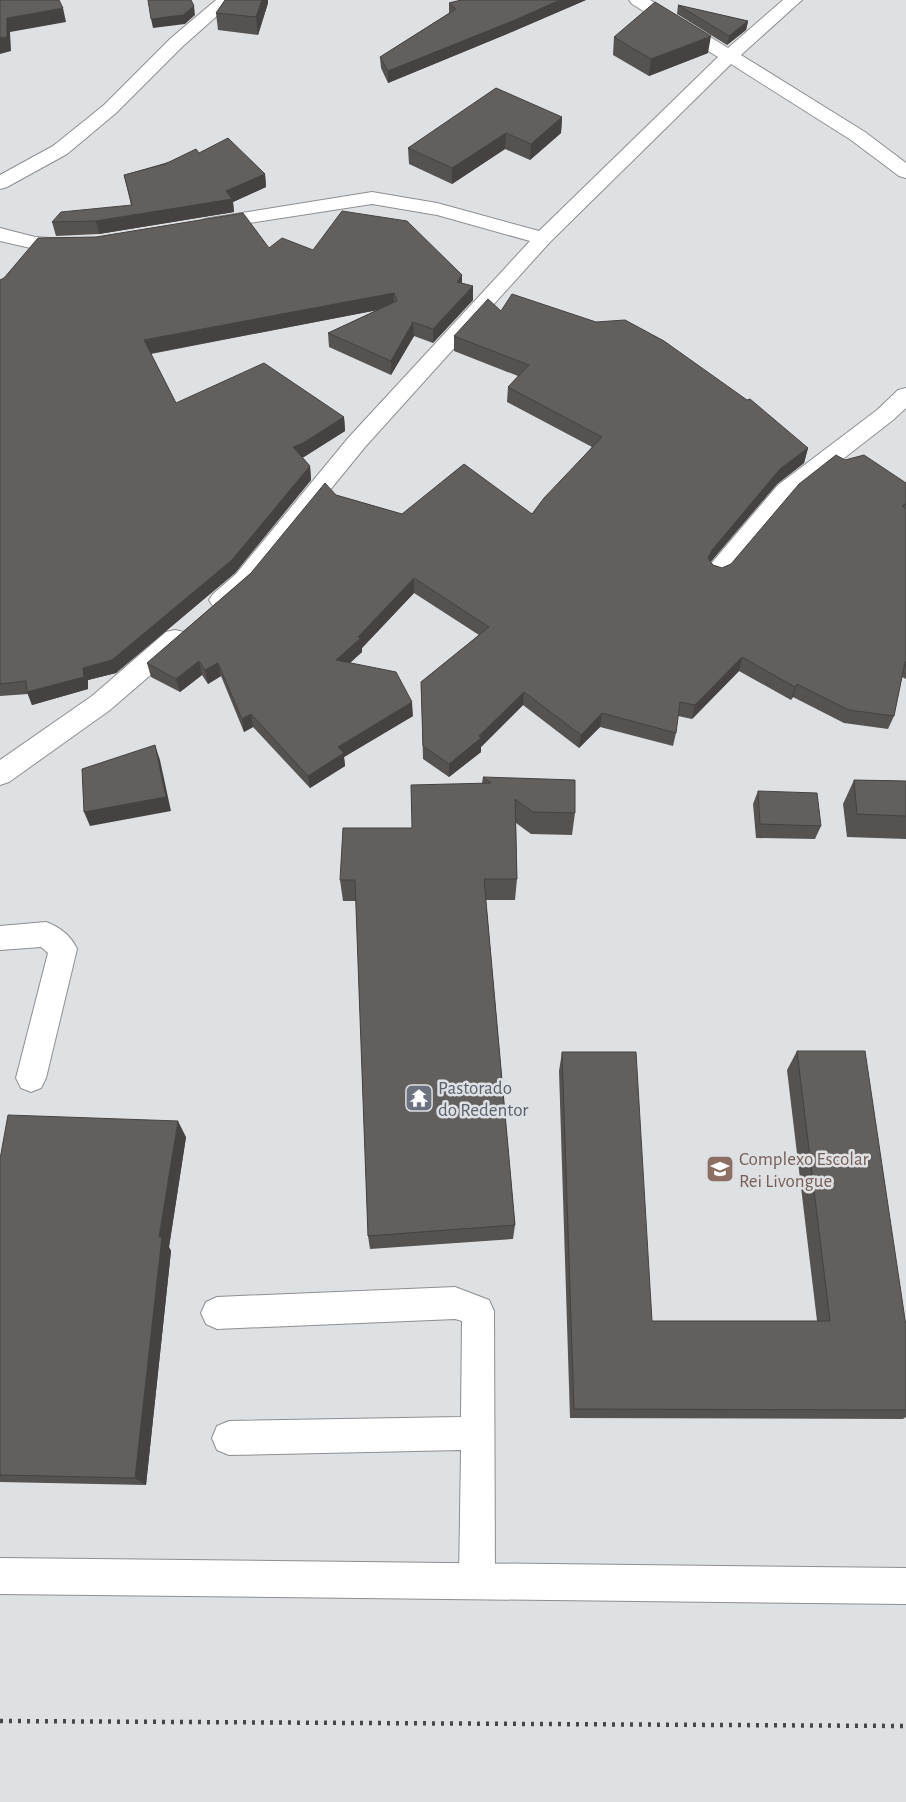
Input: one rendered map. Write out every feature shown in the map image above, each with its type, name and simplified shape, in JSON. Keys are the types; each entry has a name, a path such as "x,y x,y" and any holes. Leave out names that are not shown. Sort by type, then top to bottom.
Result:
{"street":[{"path":"638,0 858,136 906,172"},
{"path":"0,774 101,703 244,580 357,442 543,238 730,56 793,0"},
{"path":"0,183 60,150 110,109 219,2"},
{"path":"190,227 372,198 438,209 543,238"},
{"path":"0,234 14,240 61,245 89,243"},
{"path":"718,570 786,492 845,444 885,415 906,395"},
{"path":"0,938 46,934 63,949 31,1078"},
{"path":"217,1313 455,1303 478,1311 478,1580"},
{"path":"229,1438 478,1433"},
{"path":"0,1576 906,1586"}],"building":[{"path":"0,0 59,0 63,8 7,18 7,37 0,38"},
{"path":"148,0 191,0 194,6 183,15 151,19"},
{"path":"225,0 262,0 256,17 216,13"},
{"path":"461,0 560,0 388,71 380,57 456,9 449,3"},
{"path":"655,2 711,36 651,59 614,37"},
{"path":"678,5 748,21 729,36"},
{"path":"496,88 562,117 531,144 506,133 452,168 408,148"},
{"path":"228,138 265,174 226,191 232,199 96,221 52,222 61,212 132,205 124,175 165,164 196,149 199,153"},
{"path":"342,211 407,221 462,275 457,282 473,286 433,329 413,322 391,361 328,333 397,301 394,293 144,340 176,403 264,363 344,417 303,443 293,447 310,466 232,560 112,660 83,668 84,677 27,692 26,681 0,684 0,280 4,278 38,238 96,237 243,213 269,248 282,238 313,250"},
{"path":"512,294 596,322 625,320 664,341 747,400 750,399 808,448 780,469 712,550 708,558 713,565 722,568 731,564 799,484 836,455 845,460 864,455 906,483 906,504 902,506 906,509 906,662 894,716 849,710 797,684 795,687 742,657 695,705 680,702 676,733 602,713 581,735 524,692 479,736 481,738 449,764 423,746 421,682 489,627 414,578 358,637 361,638 336,660 396,672 412,702 338,747 344,753 308,776 251,714 242,719 218,663 205,670 199,661 176,679 147,663 251,573 325,483 336,495 402,514 464,464 532,514 544,498 602,437 508,387 529,365 454,336 488,299 501,311"},
{"path":"155,745 166,797 84,812 82,769"},
{"path":"483,777 575,780 575,813 533,812 515,799 517,879 484,879 515,1225 368,1236 355,880 340,880 343,828 412,828 411,785 491,783"},
{"path":"854,780 906,781 906,816 857,814"},
{"path":"758,791 817,793 821,826 760,824"},
{"path":"797,1051 865,1051 906,1326 906,1410 574,1409 562,1052 636,1052 652,1321 830,1321"},
{"path":"8,1115 178,1121 159,1237 162,1237 135,1478 0,1475 0,1159"}],"railway":[{"path":"0,1721 906,1726"}],"place":[{"name":"Pastorado do Redentor","path":"419,1098"},
{"name":"Complexo Escolar Rei Livongue","path":"720,1169"}]}
